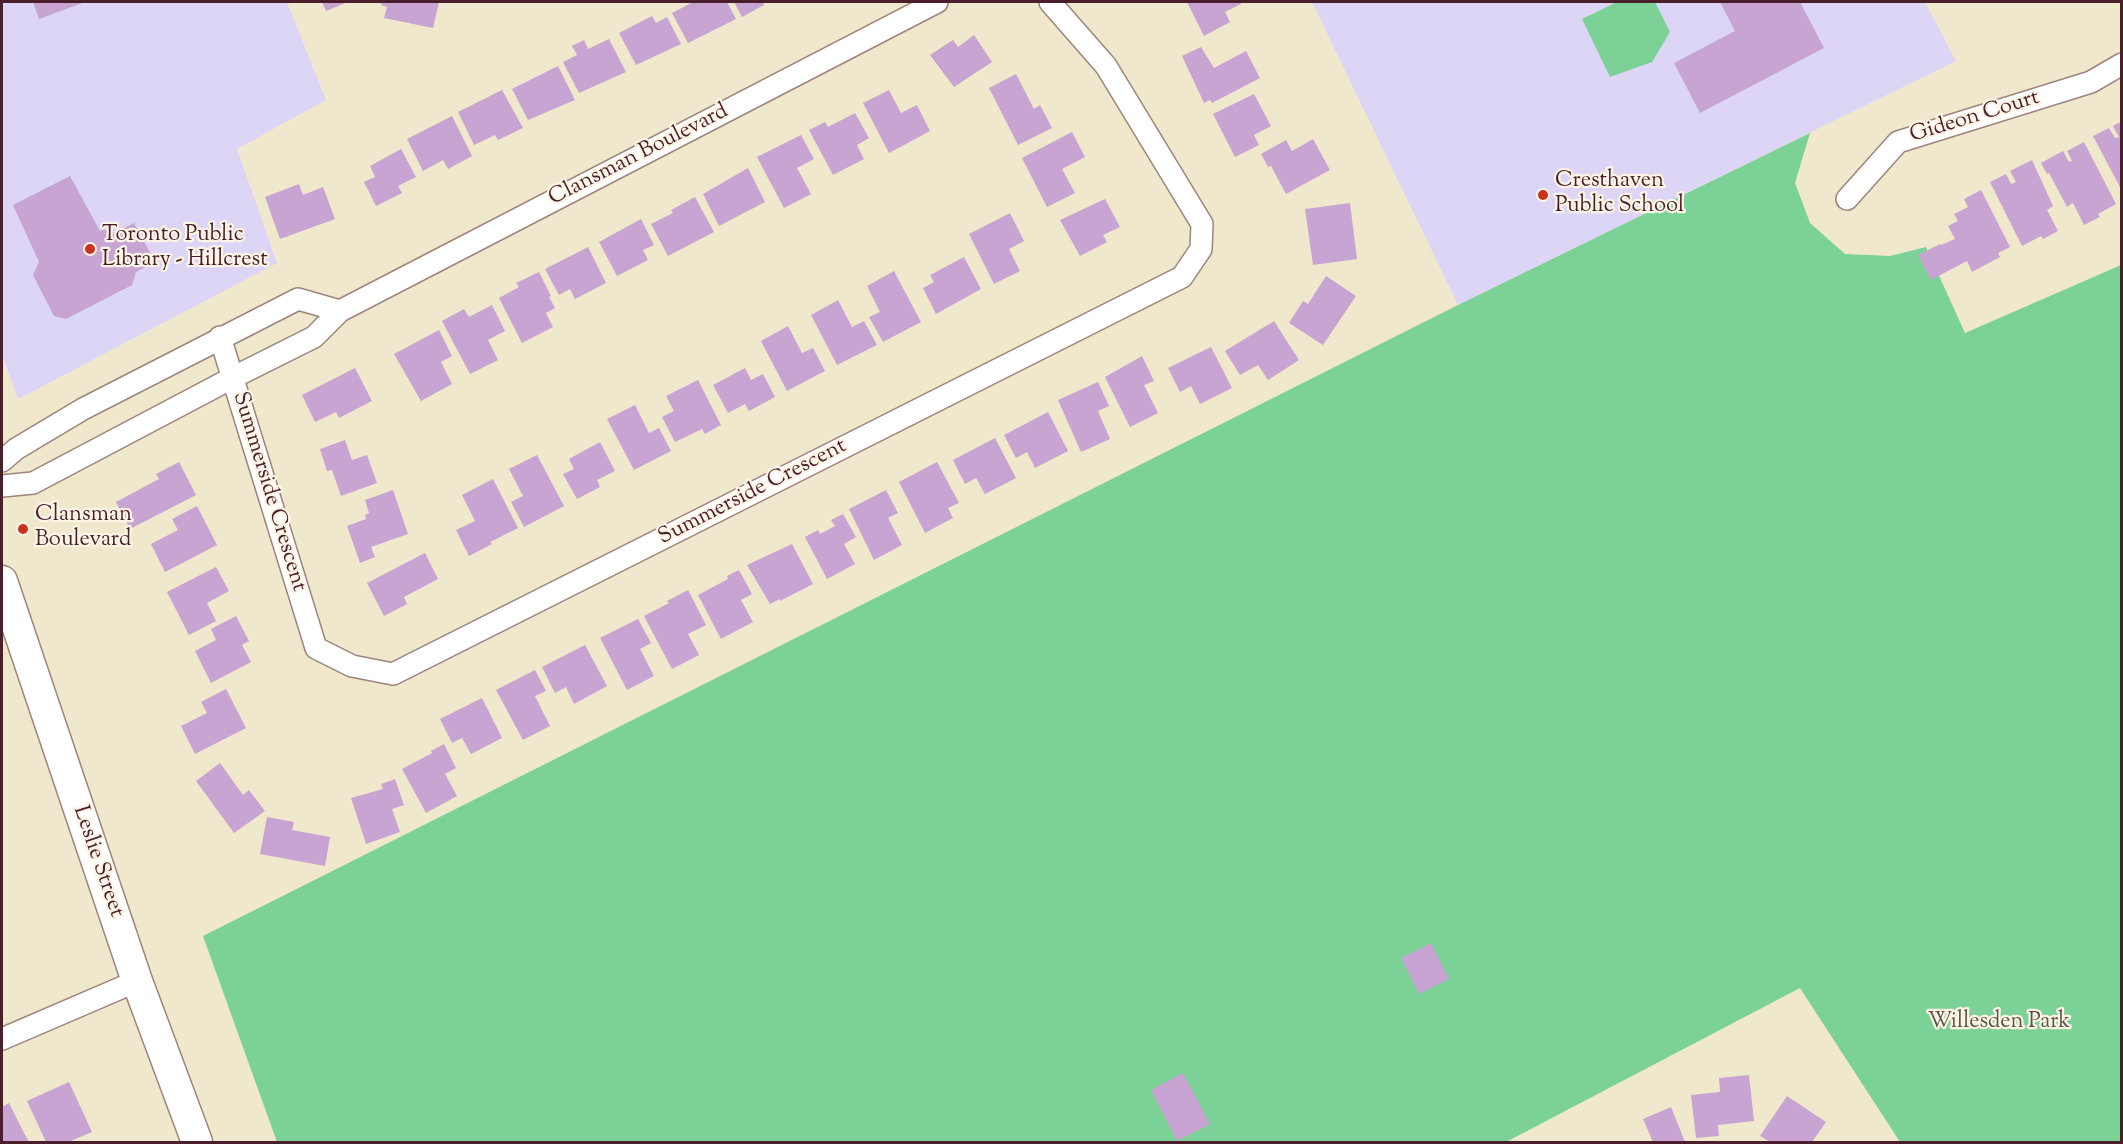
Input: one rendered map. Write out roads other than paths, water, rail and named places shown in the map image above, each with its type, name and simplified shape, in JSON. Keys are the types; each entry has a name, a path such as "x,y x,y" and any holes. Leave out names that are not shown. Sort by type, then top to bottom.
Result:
{"main road":[{"name":"Leslie Street","path":"2,581 137,981 197,1143"}],"street":[{"name":"Clansman Boulevard","path":"2,486 33,483 314,337 340,311 937,2"},
{"name":"Summerside Crescent","path":"220,338 316,648 352,666 393,674 1182,277 1201,249 1202,224 1106,66 1050,2"},
{"name":"Gideon Court","path":"1847,199 1898,142 2091,82 2121,64"},
{"path":"2,461 16,449 83,409 298,298 340,311"},
{"path":"2,1039 137,981"}],"place":[{"name":"Cresthaven Public School","path":"1543,195"},
{"name":"Toronto Public Library - Hillcrest","path":"90,249"},
{"name":"Clansman Boulevard","path":"23,529"}],"park label":[{"name":"Willesden Park","path":"1999,1023"}]}
